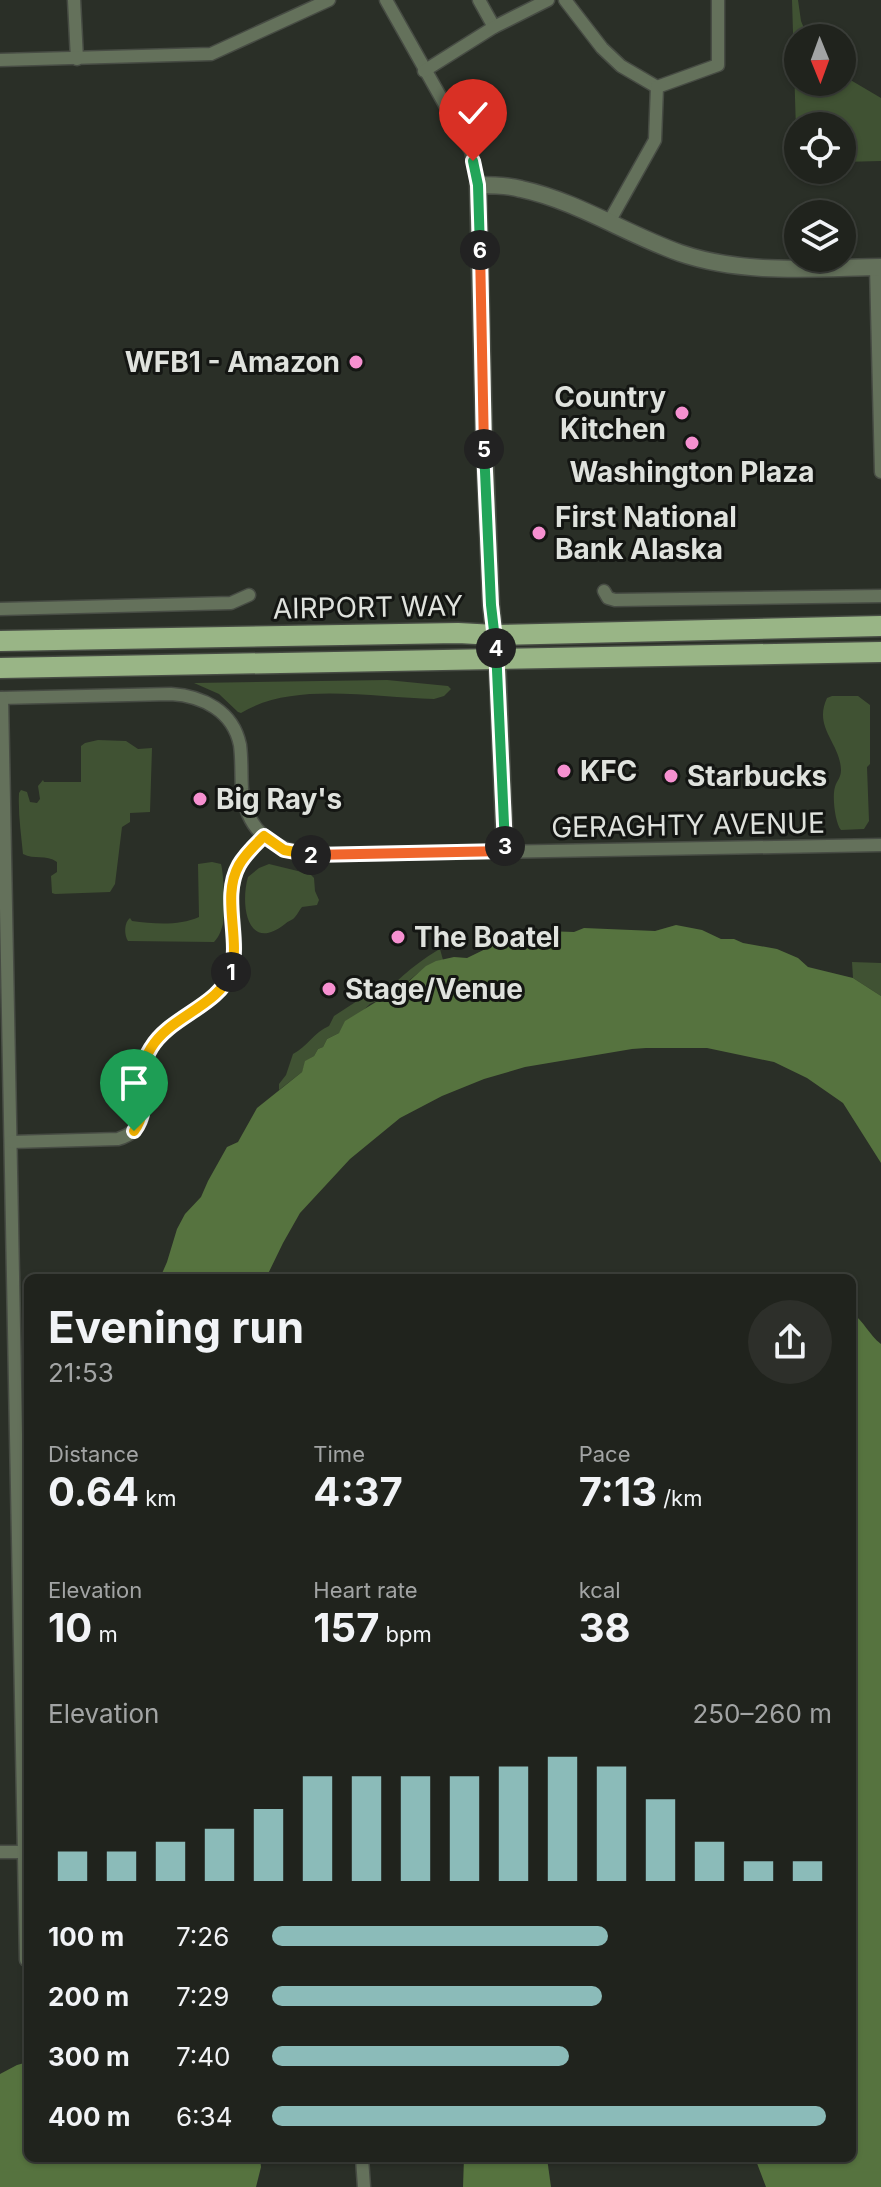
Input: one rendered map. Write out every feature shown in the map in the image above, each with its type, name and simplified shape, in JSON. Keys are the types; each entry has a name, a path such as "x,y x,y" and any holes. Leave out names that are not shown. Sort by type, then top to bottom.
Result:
{"main road":[{"name":"AIRPORT WAY","path":"0,641 458,633 495,635 881,626"},
{"name":"AIRPORT WAY","path":"0,668 881,652"}],"street":[{"path":"74,0 77,59"},
{"path":"0,60 211,54 329,0"},
{"path":"386,0 471,151 478,185 485,475 505,851"},
{"path":"479,0 494,27"},
{"path":"424,71 494,27 548,0"},
{"path":"565,0 602,48 621,66 657,87"},
{"path":"657,87 718,65 718,0"},
{"path":"609,222 655,140 657,87"},
{"path":"478,185 521,189 556,200 681,253 724,264 789,268 879,267 881,472"},
{"path":"604,591 608,598 615,600 881,596"},
{"path":"0,609 231,603 249,595"},
{"path":"11,1142 118,1139 128,1136 140,1123 144,1112 144,1072 149,1050 178,1020 222,988 232,968 232,892 235,877 240,863 264,836 246,809 236,734 217,709 202,699 171,694 1,698 24,1801"},
{"name":"GERAGHTY AVENUE","path":"264,836 284,850 340,855 881,845"},
{"path":"0,1852 24,1852"},
{"path":"362,2162 364,2187"}],"shaded area":[{"path":"792,0 798,0 802,24 793,24"},
{"path":"856,83 881,98 881,161 856,162 856,112 795,112 795,96 856,96"},
{"path":"387,680 448,686 451,689 444,696 434,699 309,694 262,703 241,713 219,694 194,683"},
{"path":"858,696 870,705 870,764 867,767 869,821 864,829 841,830 836,816 834,791 841,770 840,760 823,718 827,698"},
{"path":"98,740 126,741 138,749 152,748 150,812 130,813 130,822 122,827 115,884 110,892 55,894 52,893 51,876 57,872 57,862 23,854 19,793 21,790 27,792 30,802 37,803 40,799 38,786 43,780 81,782 81,746"},
{"path":"198,864 221,864 224,894 223,924 214,942 128,941 125,929 130,918 132,921 166,924 199,917"},
{"path":"269,864 310,874 314,878 319,900 317,905 302,907 294,918 272,932 262,933 249,922 246,888 248,877"},
{"path":"676,925 702,930 721,939 777,949 798,958 808,967 853,978 881,996 881,1163 843,1103 807,1078 774,1062 707,1048 632,1049 525,1067 484,1079 400,1118 350,1159 300,1213 268,1274 162,1274 177,1229 185,1214 201,1197 227,1147 238,1142 257,1108 302,1072 305,1061 323,1047 327,1039 339,1033 345,1021 384,997 397,994 401,985 426,966 454,957 467,958 506,939 523,938 545,931 574,932 584,928 655,931"},
{"path":"440,949 443,960 417,974 397,994 370,1004 339,1033 327,1039 323,1047 306,1061 302,1072 279,1090 293,1054 329,1026 334,1016 374,990 392,987 414,966"},
{"path":"852,962 881,963 881,996 853,978"},
{"path":"856,1316 881,1344 881,2187 766,2187 757,2162 856,2162"},
{"path":"24,2063 24,2162 260,2162 256,2187 0,2187 0,2074"},
{"path":"464,2162 548,2162 551,2187 463,2187"}],"place":[{"name":"WFB1 - Amazon","path":"356,362"},
{"name":"Country Kitchen","path":"682,413"},
{"name":"Washington Plaza","path":"692,443"},
{"name":"First National Bank Alaska","path":"539,533"},
{"name":"KFC","path":"564,771"},
{"name":"Starbucks","path":"671,776"},
{"name":"Big Ray's","path":"200,799"},
{"name":"The Boatel","path":"398,937"},
{"name":"Stage/Venue","path":"329,989"}],"route":[{"path":"134,1131 144,1112 144,1072 149,1050 178,1020 214,995 228,980 234,959 232,892 235,877 240,863 264,836 284,850 314,855 505,851 497,658 486,502 478,185 473,161"}]}
